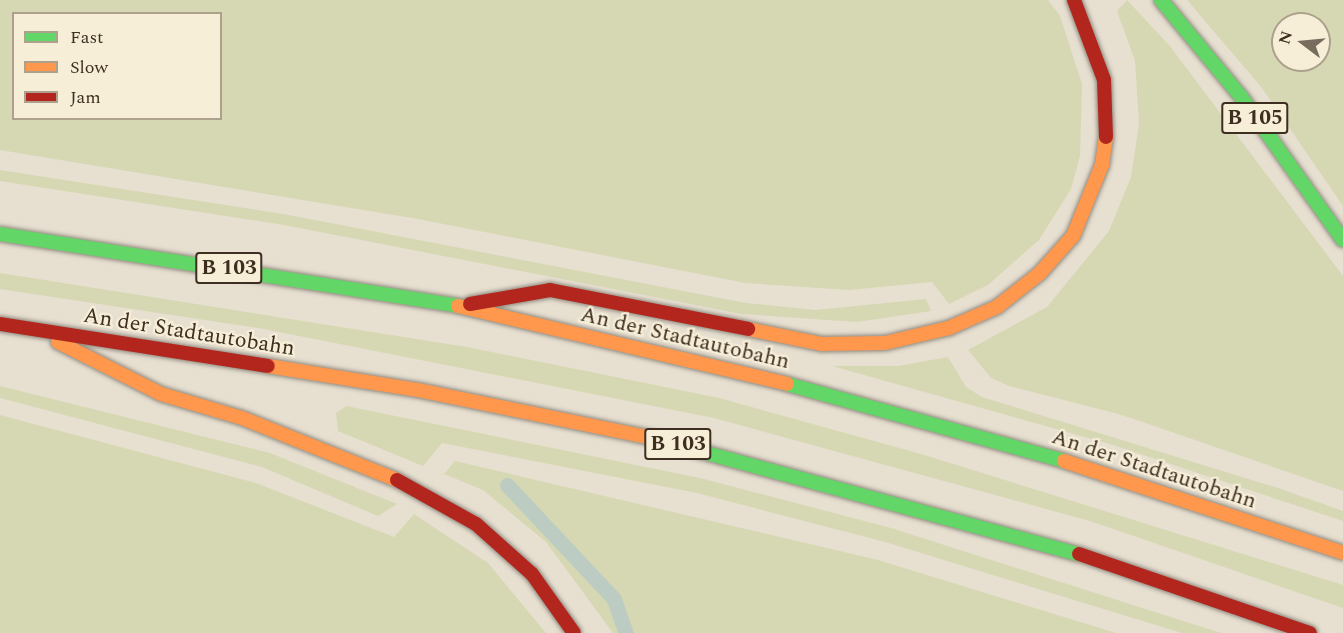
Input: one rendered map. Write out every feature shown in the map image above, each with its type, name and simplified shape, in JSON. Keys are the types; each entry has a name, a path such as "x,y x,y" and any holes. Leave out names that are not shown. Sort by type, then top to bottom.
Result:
{"highway":[{"path":"457,306 550,290 822,344 885,343 949,328 997,307 1040,273 1073,236 1102,165 1108,122 1104,80 1074,0"},
{"name":"B 105","path":"1161,0 1242,98 1343,240"},
{"name":"An der Stadtautobahn","path":"0,234 457,306 772,380 1104,472 1343,553"},
{"name":"An der Stadtautobahn","path":"0,324 418,390 702,449 1080,554 1310,633"},
{"name":"B 103","path":"29,328 161,394 242,418 419,489 476,524 532,574 574,633"}],"green space":[{"path":"0,0 1048,0 1060,16 1082,84 1080,156 1071,189 1039,240 988,285 949,304 932,282 849,290 745,283 418,219 0,150"},
{"path":"1127,0 1169,45 1343,276 1343,491 1122,415 1009,386 991,378 968,350 1047,307 1109,231 1131,177 1139,124 1135,61 1117,11"},
{"path":"1187,0 1343,0 1343,206 1262,88"},
{"path":"0,170 289,215 746,303 815,310 926,299 931,311 857,322 742,314 284,225 0,181"},
{"path":"0,273 467,347 719,398 921,454 1343,585 1343,608 1090,521 714,418 264,329 0,289"},
{"path":"948,357 966,387 982,397 1281,489 1343,511 1343,521 1113,445 832,366 898,366"},
{"path":"0,386 270,453 397,504 378,516 262,467 0,398"},
{"path":"346,406 700,478 891,528 1221,633 1182,633 885,542 697,493 442,443 423,466 338,431 336,413"},
{"path":"0,415 256,483 394,537 414,514 488,563 546,633 0,633"},
{"path":"455,461 878,560 1116,633 613,633 546,542 483,490 444,474"}],"waterway":[{"path":"507,485 614,599 626,633"}],"traffic: fast":[{"path":"1161,0 1242,98 1343,240"},
{"path":"0,234 458,306"},
{"path":"787,384 1064,461"},
{"path":"651,438 1079,554"}],"traffic: slow":[{"path":"748,329 822,344 885,343 949,328 997,307 1040,273 1073,236 1102,165 1106,137"},
{"path":"458,306 787,384"},
{"path":"58,342 161,394 242,418 397,480"},
{"path":"268,366 418,390 651,438"},
{"path":"1064,461 1343,553"}],"traffic: jam":[{"path":"1074,0 1104,80 1106,137"},
{"path":"470,304 550,290 748,329"},
{"path":"0,324 268,366"},
{"path":"397,480 476,524 532,574 574,633"},
{"path":"1079,554 1310,633"}]}
